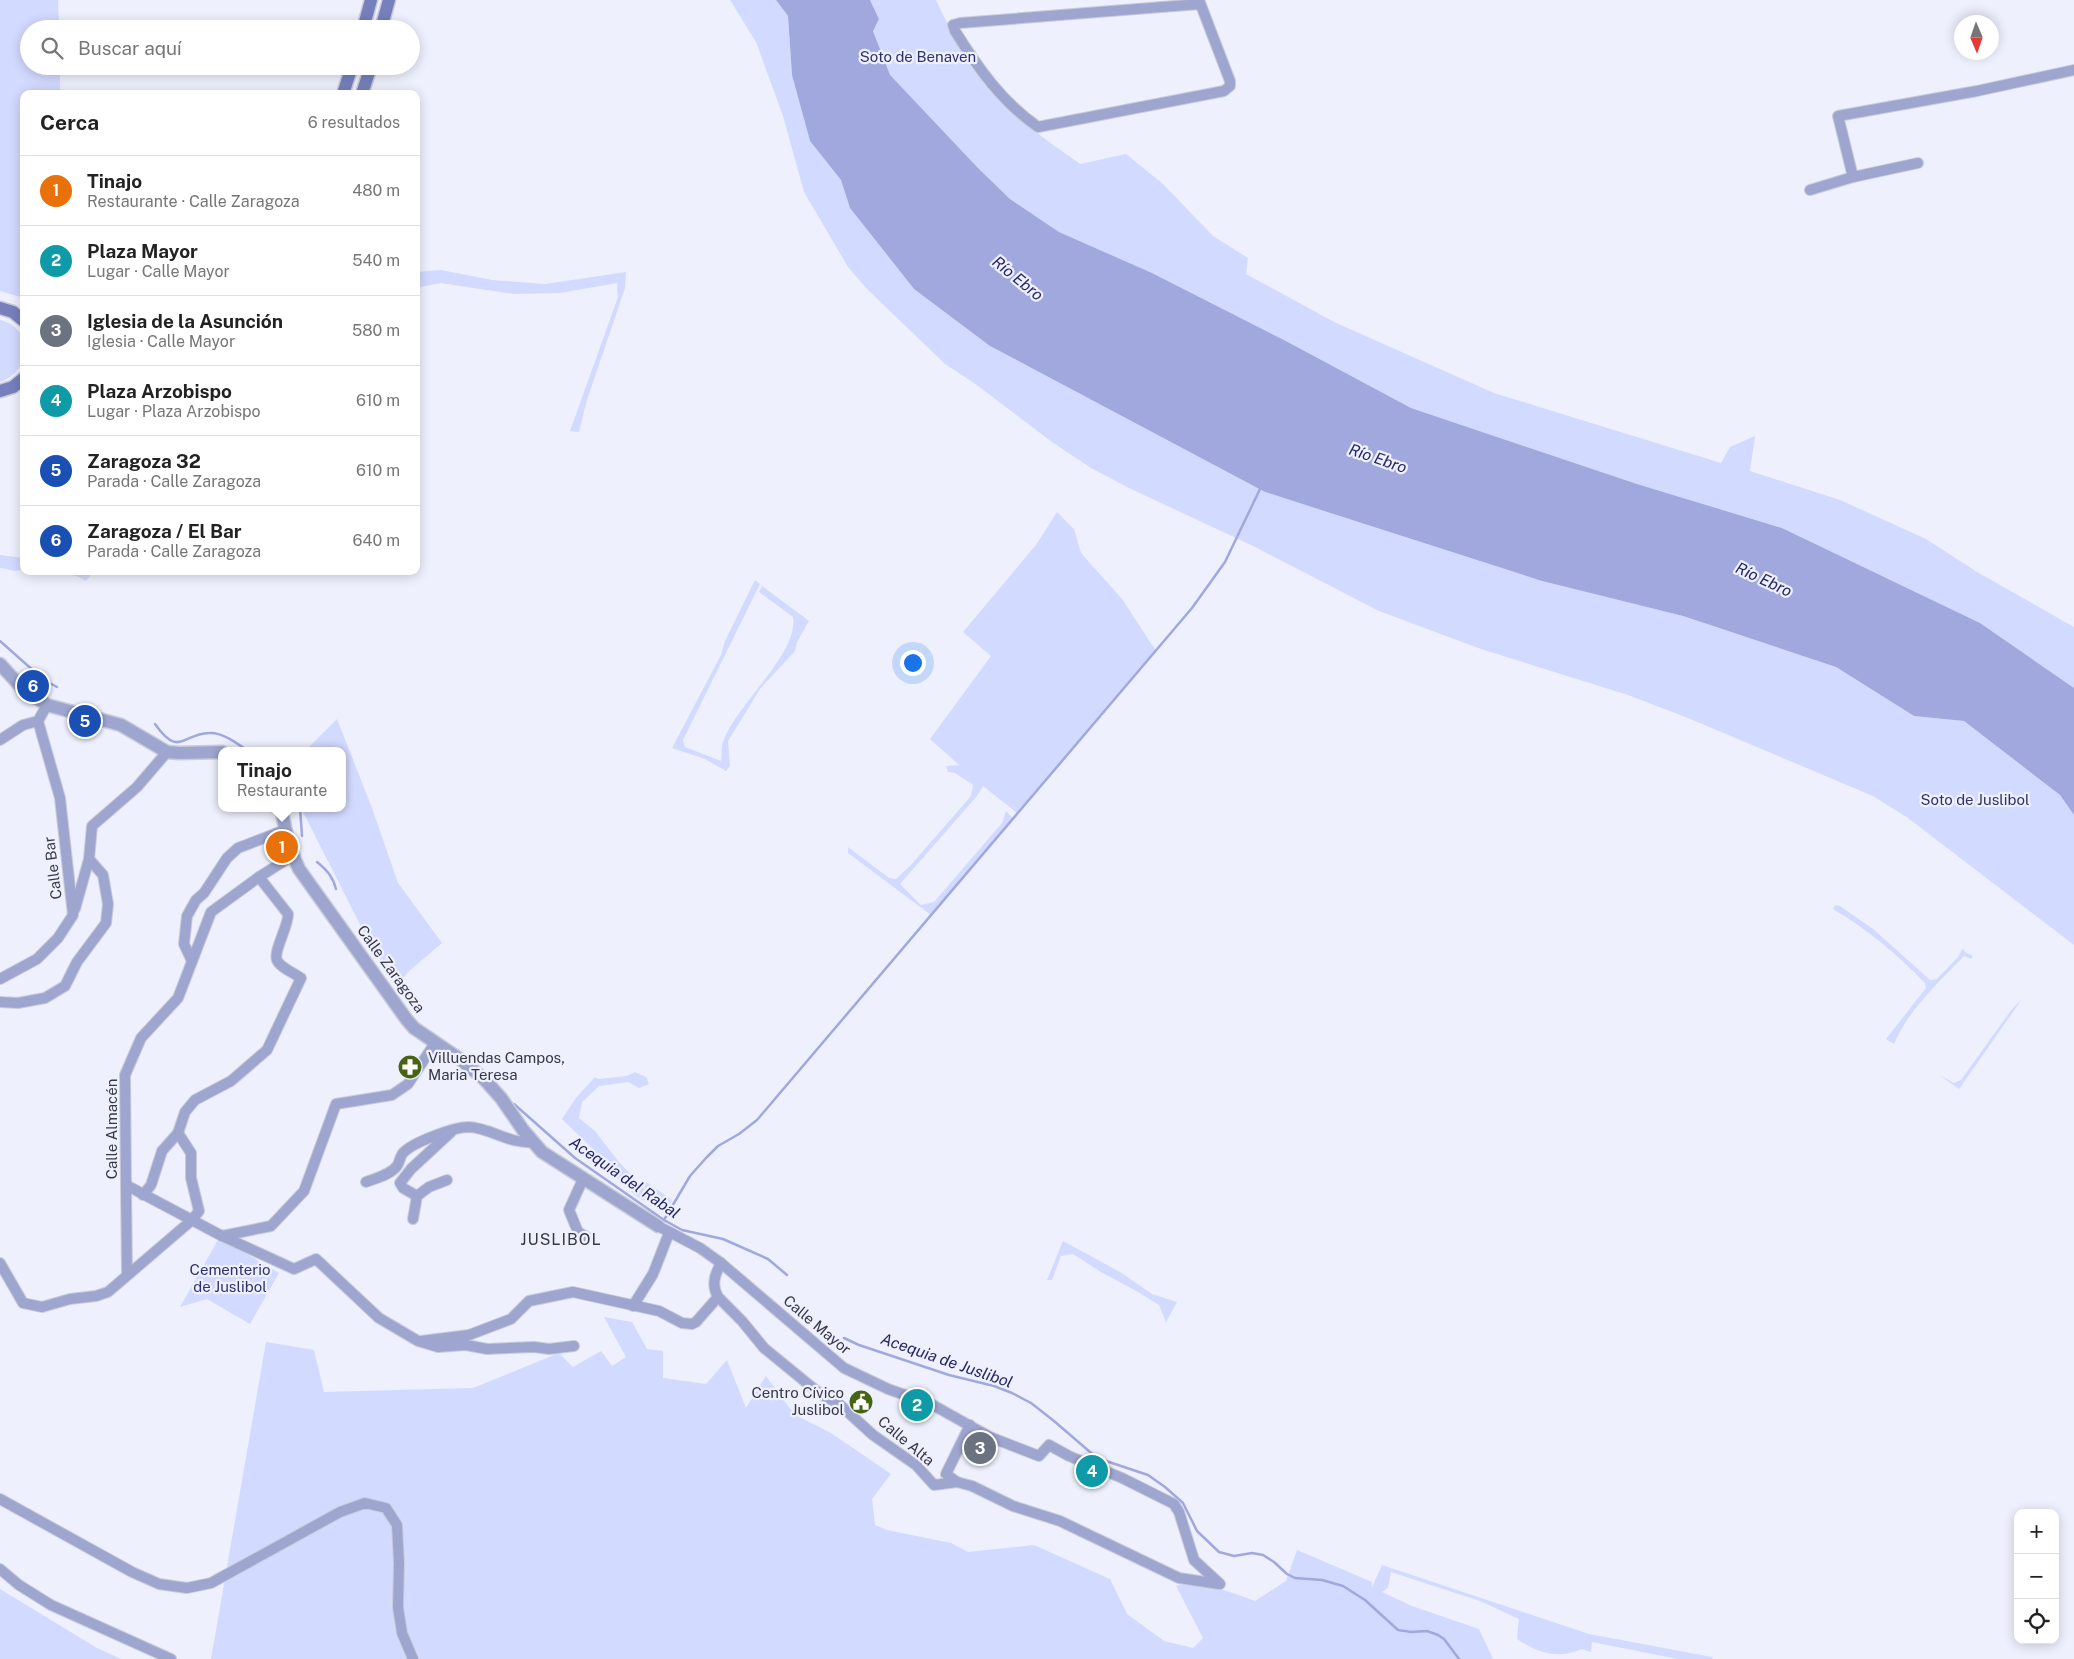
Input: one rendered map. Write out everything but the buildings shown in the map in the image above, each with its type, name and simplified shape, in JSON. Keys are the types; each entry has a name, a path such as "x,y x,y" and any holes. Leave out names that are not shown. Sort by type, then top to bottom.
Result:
{"main road":[{"path":"365,20 371,0"},
{"path":"383,20 389,0"},
{"path":"344,90 349,75"},
{"path":"363,90 368,75"},
{"path":"0,308 13,312 20,318"},
{"path":"0,391 13,387 20,381"}],"street":[{"path":"1200,2 1230,81 1230,86 1224,92 1038,126 1010,104 990,84 977,67 953,25 1200,2"},
{"path":"1853,177 1838,116 1977,91 2074,70"},
{"path":"1810,190 1853,177 1918,163"},
{"path":"0,664 22,688 47,705 121,726 167,752 218,752"},
{"path":"0,740 23,725 38,721 47,705"},
{"name":"Calle Bar","path":"0,979 37,960 58,938 73,915 60,798 38,721"},
{"path":"73,915 89,859 92,826 137,787 167,752"},
{"name":"Calle Zaragoza","path":"282,812 284,830 292,856 299,869 407,1020 434,1043 461,1060 484,1079 532,1142 550,1158 663,1229"},
{"path":"192,961 184,944 187,916 196,900 204,893 227,858 238,848 284,830"},
{"name":"Calle Almacén","path":"292,856 258,876 211,912 178,998 141,1038 125,1075 126,1185 222,1236 294,1270 316,1259 379,1318 418,1341"},
{"path":"0,1002 18,1003 45,998 65,986 77,962 106,923 108,904 104,875 89,859"},
{"path":"143,1195 151,1185 162,1151 178,1133 185,1112 195,1100 231,1081 267,1050 300,978 278,963 276,952 287,925 288,914 258,876"},
{"path":"222,1236 271,1226 304,1191 336,1104 392,1095 408,1084 434,1043"},
{"path":"366,1182 393,1170 399,1162 402,1153 413,1146 453,1131 470,1127 517,1142 532,1142"},
{"path":"416,1196 403,1188 400,1183 411,1169 453,1131"},
{"path":"0,1263 23,1303 42,1307 70,1299 96,1296 108,1292 192,1220 199,1211 191,1178 191,1153 178,1133"},
{"path":"583,1179 569,1210 578,1232 588,1238"},
{"path":"413,1219 416,1196 430,1187 447,1180"},
{"path":"126,1185 127,1274"},
{"path":"633,1306 653,1274 663,1229"},
{"name":"Calle Mayor","path":"663,1229 700,1248 721,1263 844,1368 888,1389 930,1404 990,1436 1039,1456 1049,1445 1174,1504 1179,1512 1194,1560 1220,1584"},
{"path":"418,1341 468,1335 511,1319 529,1301 573,1292 659,1311 682,1323 692,1324 718,1297 714,1287 714,1278 721,1263"},
{"name":"Calle Alta","path":"718,1297 742,1321 764,1348 819,1392 839,1404 873,1435 916,1465 934,1486 957,1482 972,1486 1013,1506 1060,1521 1179,1578 1220,1584"},
{"path":"418,1341 438,1347 466,1345 487,1349 534,1347 549,1349 574,1346"},
{"path":"957,1482 946,1474 970,1425"},
{"path":"0,1498 132,1572 159,1584 187,1588 211,1583 340,1512 365,1503 386,1508 397,1525 399,1564 398,1607 402,1633 413,1659"},
{"path":"0,1569 20,1585 51,1605 171,1659"}],"green space":[{"path":"0,0 58,0 59,20 20,20 20,75 60,75 60,90 20,90 20,297 0,291"},
{"name":"Soto de Juslibol","path":"730,0 776,0 788,16 792,75 810,141 841,180 850,208 914,289 990,346 1265,492 1542,581 1683,616 1836,667 1914,716 1964,721 2060,795 2074,815 2074,945 1908,818 1873,796 1688,718 1628,695 1481,649 1379,611 1251,545 1129,488 1091,468 1052,442 974,383 945,364 867,289 848,267 804,192 783,116 756,42"},
{"name":"Soto de Benaven","path":"870,0 936,0 966,54 990,87 1004,103 1039,134 1080,164 1126,154 1163,184 1213,236 1248,258 1246,274 1334,322 1494,393 1721,463 1730,447 1755,436 1750,471 1840,500 1926,539 1977,572 2074,627 2074,688 1980,623 1782,528 1637,484 1411,408 1284,340 1152,273 1059,232 1010,199 889,75 873,30 879,19"},
{"path":"441,270 492,280 545,284 626,272 625,288 586,403 579,432 570,431 618,297 617,283 560,293 514,294 441,283 420,287 420,272"},
{"path":"0,320 11,325 20,334 20,365 11,377 0,382"},
{"path":"1057,512 1074,529 1081,553 1122,599 1156,651 1017,813 983,786 977,796 900,884 921,905 934,902 1002,823 1006,811 1013,818 931,915 848,853 848,847 889,878 896,879 910,866 971,796 973,785 955,773 948,772 946,766 959,765 930,739 991,656 963,632 1036,545"},
{"path":"0,555 20,558 20,570 0,568"},
{"path":"73,575 91,575 86,581"},
{"path":"755,580 760,584 683,740 685,747 721,761 722,744 730,727 777,663 786,647 792,631 793,617 759,592 762,586 809,621 797,642 795,651 760,689 728,741 730,766 726,771 705,759 672,748 721,655 725,641"},
{"path":"337,719 372,808 398,883 442,943 409,971 399,983 373,950 303,812 346,812 346,747 309,747"},
{"path":"1835,905 1840,906 1873,929 1930,980 1937,979 1958,957 1963,948 1965,952 1973,956 1971,959 1964,956 1925,997 1907,1020 1894,1044 1886,1039 1926,988 1925,983 1882,943 1833,909"},
{"path":"2022,999 1959,1089 1939,1075 1954,1083 1961,1080 2012,1009"},
{"path":"635,1072 646,1077 649,1084 639,1088 628,1082 599,1086 582,1102 579,1118 595,1131 618,1161 645,1189 645,1181 672,1200 665,1212 636,1196 604,1165 592,1148 562,1119 576,1098 595,1077 598,1079 627,1076"},
{"name":"Cementerio de Juslibol","path":"219,1238 279,1273 250,1324 207,1299 180,1307"},
{"path":"1063,1241 1120,1272 1152,1294 1177,1302 1166,1322 1159,1305 1073,1254 1061,1256 1052,1280 1047,1280"},
{"path":"604,1317 632,1322 647,1349 663,1351 663,1378 706,1384 727,1360 746,1408 766,1376 795,1415 831,1433 891,1474 872,1499 875,1525 887,1530 951,1543 968,1552 1034,1545 1110,1579 1127,1614 1164,1641 1193,1648 1203,1638 1176,1586 1196,1584 1226,1591 1255,1601 1286,1581 1297,1550 1372,1582 1372,1587 1382,1565 1589,1634 1712,1657 1713,1659 1678,1659 1592,1642 1591,1652 1582,1649 1565,1654 1541,1651 1517,1639 1519,1619 1480,1601 1391,1572 1388,1588 1382,1592 1412,1606 1479,1629 1493,1659 211,1659 266,1342 314,1350 324,1392 473,1388 559,1353 573,1367 601,1351 612,1366 626,1357"},
{"path":"0,1589 97,1648 121,1659 0,1659"}],"water":[{"name":"Río Ebro","path":"776,0 870,0 879,19 873,31 890,75 1010,199 1059,232 1152,273 1284,340 1411,408 1637,484 1782,528 1980,623 2074,688 2074,815 2060,795 1964,721 1914,716 1836,667 1683,616 1542,581 1265,492 990,346 914,289 850,208 841,180 810,141 792,75 788,16"}],"waterway":[{"path":"664,1220 690,1176 718,1146 739,1134 757,1120 1192,608 1225,562 1261,487"},
{"path":"0,641 44,680 57,687"},
{"path":"155,724 163,734 176,742 181,742 200,734 214,733 242,747"},
{"path":"300,812 302,836"},
{"path":"317,862 329,874 336,889"},
{"name":"Acequia del Rabal","path":"514,1104 575,1158 664,1220 682,1230 723,1239 768,1259 787,1275"},
{"name":"Acequia de Juslibol","path":"844,1338 859,1345 949,1375 994,1386 1012,1393 1031,1403 1097,1458 1148,1475 1165,1487 1183,1503 1197,1531 1219,1552 1234,1556 1252,1553 1263,1555 1295,1578 1322,1580 1343,1586 1365,1600 1398,1630 1411,1632 1427,1631 1438,1635 1444,1639 1459,1659"}],"place":[{"name":"Zaragoza / El Bar","path":"33,686"},
{"name":"Zaragoza 32","path":"85,721"},
{"name":"Tinajo","path":"282,847"},
{"name":"Villuendas Campos, Maria Teresa","path":"410,1067"},
{"name":"Centro Cívico Juslibol","path":"861,1402"},
{"name":"Plaza Mayor","path":"917,1405"},
{"name":"Iglesia de la Asunción","path":"980,1448"},
{"name":"Plaza Arzobispo","path":"1092,1471"}],"district":[{"name":"JUSLIBOL","path":"561,1239"}]}
